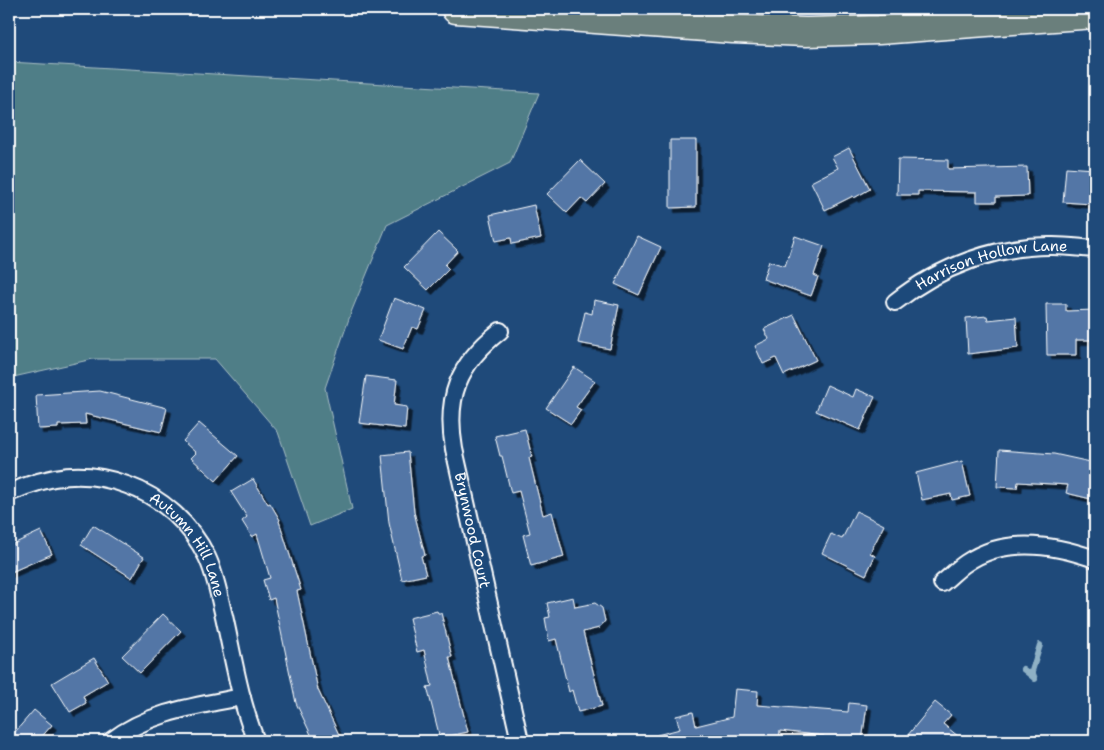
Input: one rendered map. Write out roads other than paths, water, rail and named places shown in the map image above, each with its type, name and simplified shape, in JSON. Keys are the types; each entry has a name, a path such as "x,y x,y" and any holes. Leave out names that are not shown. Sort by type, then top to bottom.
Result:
{"highway":[{"path":"456,9 733,29 806,32 879,30 1095,14"}],"street":[{"name":"Harrison Hollow Lane","path":"895,302 910,290 942,271 977,257 1014,249 1052,246 1095,249"},
{"name":"Brynwood Court","path":"500,331 483,344 468,363 457,384 451,409 450,429 520,741"},
{"name":"Autumn Hill Lane","path":"9,493 40,481 57,477 82,476 115,481 138,489 160,502 186,527 207,556 216,581 242,696 256,741"},
{"path":"942,583 966,563 989,552 1014,546 1040,545 1073,551 1095,559"},
{"path":"111,741 143,721 166,713 242,696"}],"waterway":[{"path":"1035,679 1032,671 1040,645"},
{"path":"1023,669 1034,678"}]}
